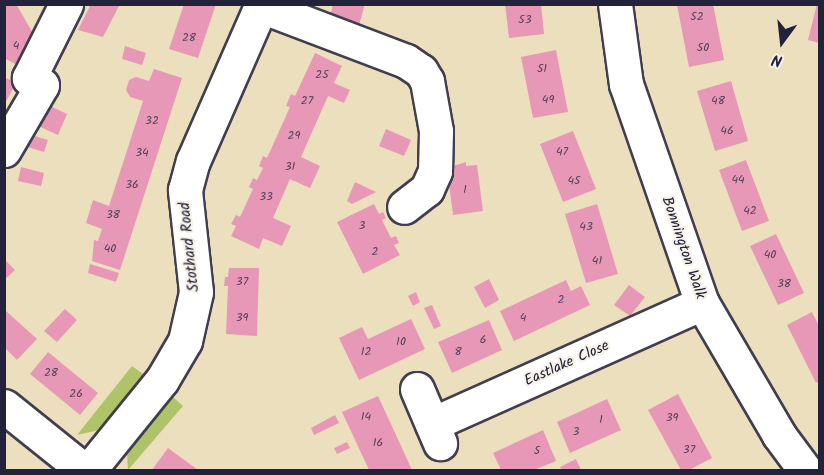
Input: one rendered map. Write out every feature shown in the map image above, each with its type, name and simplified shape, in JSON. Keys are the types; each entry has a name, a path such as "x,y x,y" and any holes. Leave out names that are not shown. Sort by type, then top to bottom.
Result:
{"street":[{"path":"5,150 42,85 25,76 66,4"},
{"name":"Bonnington Walk","path":"615,4 626,84 702,303 779,435 805,471"},
{"path":"261,5 406,61 421,71 433,75 437,147 435,171 427,189 404,207"},
{"name":"Stothard Road","path":"89,471 173,366 185,341 196,292 185,190 194,161 261,5"},
{"name":"Eastlake Close","path":"417,389 436,434 702,303"},
{"path":"4,406 84,471"}],"green space":[{"path":"132,366 143,374 99,430 77,435"},
{"path":"173,397 183,406 128,470 127,453"}],"building":[{"path":"4,4 16,4 34,35 17,65 4,58"},
{"path":"91,4 120,4 103,37 78,30"},
{"path":"184,4 216,4 198,58 169,49"},
{"path":"333,4 365,4 359,25 330,17"},
{"path":"505,4 541,4 544,34 509,38"},
{"path":"713,4 724,60 689,67 677,5"},
{"path":"817,4 819,4 819,43 808,40"},
{"path":"125,46 146,53 142,65 122,59"},
{"path":"556,50 568,112 533,118 521,57"},
{"path":"315,53 342,66 334,83 350,90 344,103 328,96 301,157 320,166 310,188 290,179 273,218 291,226 282,246 263,238 259,249 231,236 236,226 231,224 236,215 240,217 253,189 249,187 253,178 257,180 263,168 259,166 263,156 267,158 290,107 286,106 291,94 295,96"},
{"path":"154,69 182,78 120,270 92,261 94,240 98,241 102,229 86,223 93,200 109,206 143,101 130,97 126,90 129,80 136,77 149,81"},
{"path":"4,77 16,83 4,105"},
{"path":"731,81 748,141 715,151 697,91"},
{"path":"44,103 67,114 58,135 34,124"},
{"path":"386,129 411,140 404,156 379,146"},
{"path":"573,131 596,189 563,202 540,144"},
{"path":"28,134 48,140 44,152 24,146"},
{"path":"746,160 769,221 742,231 719,170"},
{"path":"466,162 466,166 477,165 483,211 453,215 447,168"},
{"path":"21,167 44,173 41,186 18,181"},
{"path":"355,182 376,192 352,204 347,201"},
{"path":"374,204 379,214 383,212 386,218 382,220 391,238 396,236 399,243 394,245 400,255 363,274 337,222"},
{"path":"597,204 618,274 586,283 565,214"},
{"path":"776,234 804,293 778,305 750,246"},
{"path":"4,259 15,270 4,280"},
{"path":"90,264 119,273 116,282 88,273"},
{"path":"229,268 259,268 257,336 226,334 228,286 224,286"},
{"path":"489,279 499,300 485,308 474,287"},
{"path":"566,280 571,291 581,286 590,305 514,341 500,311"},
{"path":"629,285 645,297 630,316 614,305"},
{"path":"416,292 420,302 413,306 408,296"},
{"path":"432,305 441,326 434,329 424,308"},
{"path":"65,309 77,320 57,342 44,331"},
{"path":"5,310 37,339 17,360 5,348"},
{"path":"812,312 819,326 819,381 816,383 787,325"},
{"path":"411,319 425,349 359,380 339,338 362,327 368,339"},
{"path":"489,320 502,350 452,373 438,342"},
{"path":"48,352 98,393 80,415 30,374"},
{"path":"678,394 712,458 689,470 681,470 648,410"},
{"path":"378,396 412,470 369,470 342,412"},
{"path":"607,399 621,430 570,453 557,422"},
{"path":"335,415 339,423 314,435 311,428"},
{"path":"543,430 556,461 534,470 501,470 493,453"},
{"path":"347,442 350,448 337,454 334,448"},
{"path":"168,448 194,467 198,470 152,470"},
{"path":"576,459 581,470 562,470 560,467"}]}
